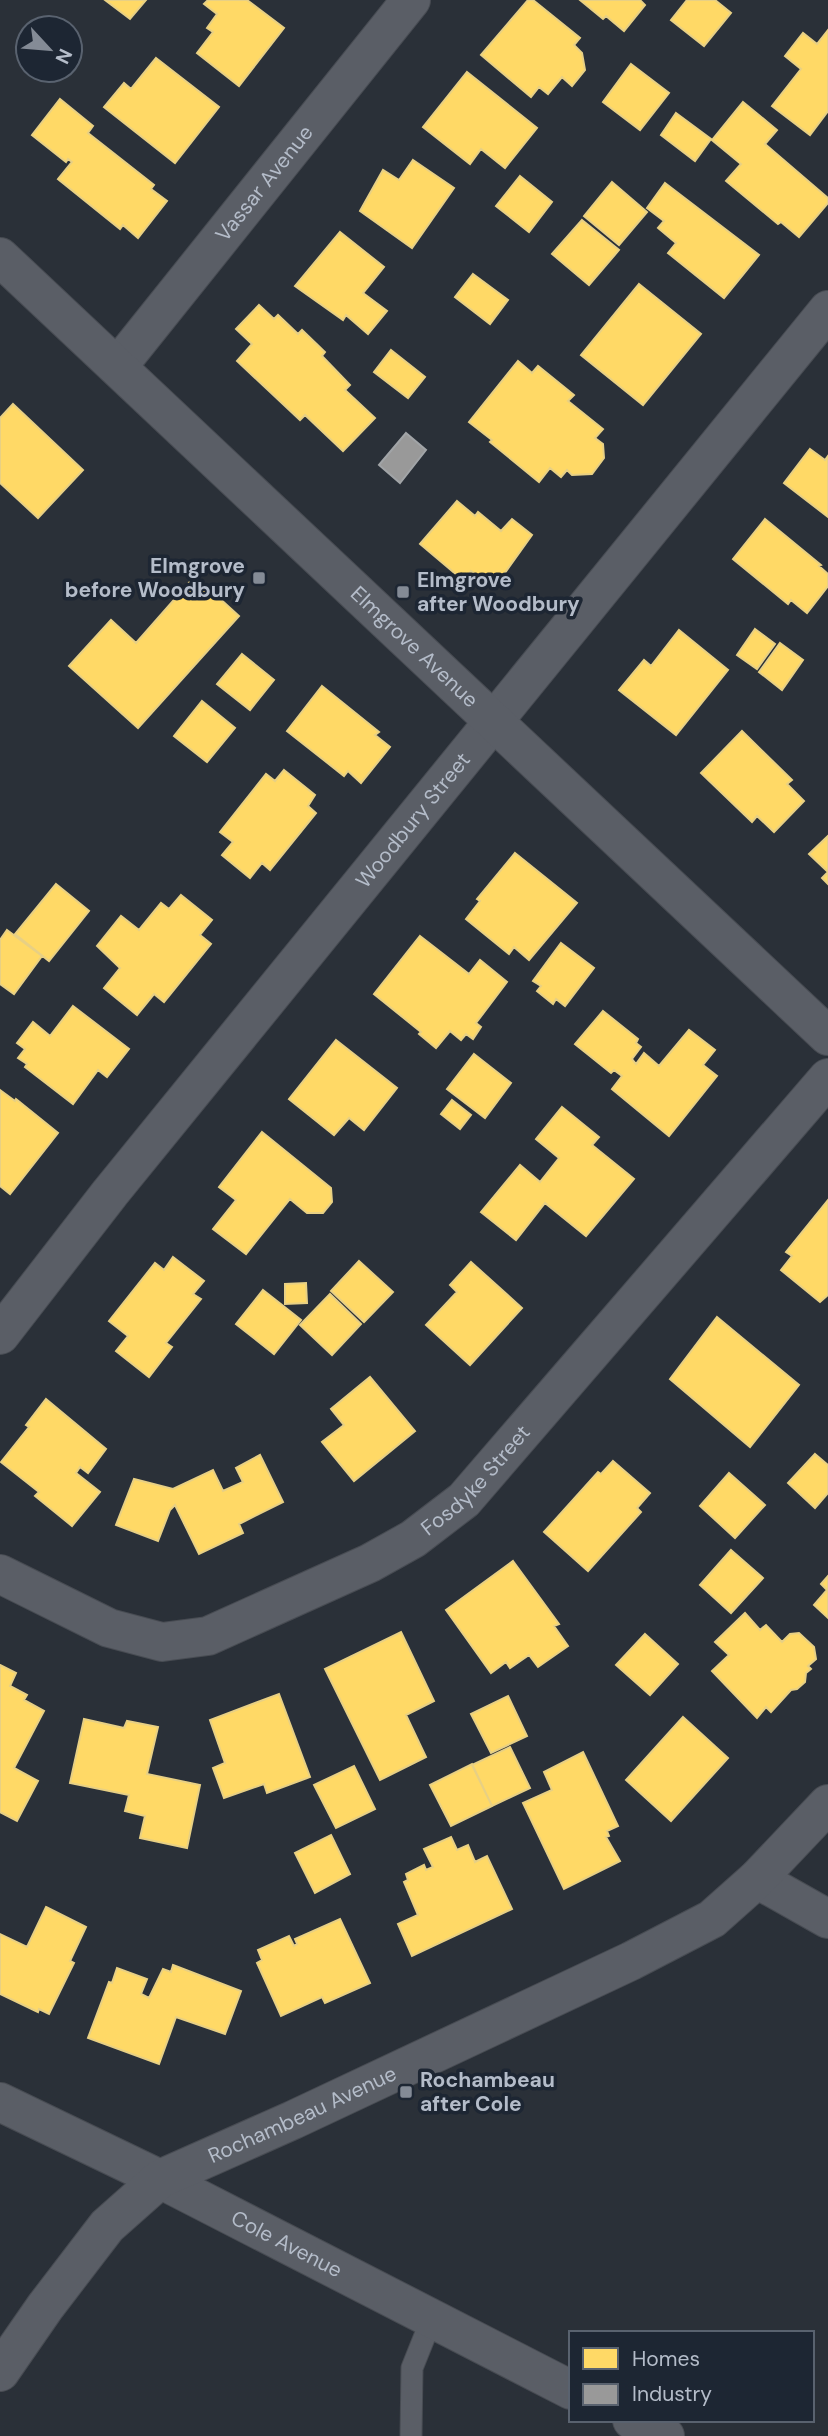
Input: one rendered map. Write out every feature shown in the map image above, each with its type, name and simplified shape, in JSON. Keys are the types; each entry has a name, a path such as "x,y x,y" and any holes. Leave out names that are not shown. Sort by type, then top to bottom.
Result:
{"street":[{"name":"Vassar Avenue","path":"118,366 411,0"},
{"name":"Elmgrove Avenue","path":"0,257 828,1036"},
{"name":"Woodbury Street","path":"0,1335 110,1193 828,310"},
{"name":"Fosdyke Street","path":"0,1574 109,1628 162,1642 208,1636 370,1563 413,1539 464,1500 828,1078"},
{"name":"Rochambeau Avenue","path":"0,2372 45,2307 107,2226 160,2179 229,2150 631,1961 712,1919 757,1879 828,1804"},
{"path":"757,1879 828,1919"},
{"name":"Cole Avenue","path":"0,2102 160,2179 569,2389"},
{"path":"636,2422 665,2436"}],"lane":[{"path":"411,2436 412,2368 432,2318"}],"building: Homes":[{"path":"105,0 146,0 130,19"},
{"path":"208,0 247,0 284,28 239,86 197,53 213,32 207,28 217,14 204,4"},
{"path":"528,0 533,0 580,38 574,45 582,53 585,70 572,86 562,77 548,94 539,87 531,97 481,55"},
{"path":"580,0 640,0 645,5 624,31 606,16 603,19"},
{"path":"687,0 715,0 731,13 704,46 671,20"},
{"path":"828,30 828,111 810,135 772,106 801,69 785,56 803,33 817,44"},
{"path":"156,58 219,107 175,163 104,107 124,83 131,89"},
{"path":"631,64 669,93 640,130 603,102"},
{"path":"467,72 537,128 505,168 481,149 470,164 423,127"},
{"path":"60,99 93,126 88,133 154,185 151,189 167,201 138,238 123,225 120,229 58,179 72,162 68,159 66,162 32,135"},
{"path":"743,102 777,130 765,144 828,198 828,203 799,237 781,222 778,224 726,181 741,164 712,140"},
{"path":"676,113 711,139 695,161 661,135"},
{"path":"413,160 454,188 412,248 360,211 383,170 399,180"},
{"path":"520,176 552,202 529,232 496,206"},
{"path":"612,182 647,212 619,245 584,216"},
{"path":"665,183 759,255 724,298 668,253 676,243 658,228 664,221 647,208"},
{"path":"582,220 619,250 589,285 552,254"},
{"path":"340,232 384,267 363,293 387,311 368,334 346,315 343,320 295,286"},
{"path":"473,274 508,300 490,324 455,297"},
{"path":"639,284 701,334 643,405 581,355"},
{"path":"259,305 274,319 278,315 298,334 302,330 325,352 322,356 350,385 345,390 375,418 343,451 305,415 300,420 237,361 252,344 236,329"},
{"path":"391,350 425,377 408,398 374,372"},
{"path":"518,361 532,373 538,366 574,395 568,401 603,429 595,438 603,444 604,458 592,474 572,475 567,470 561,477 550,468 539,482 469,422"},
{"path":"13,404 83,470 38,518 0,483 0,418"},
{"path":"810,449 825,460 828,456 828,517 784,483"},
{"path":"457,501 475,516 478,512 501,531 512,519 532,535 494,588 471,571 464,581 420,544"},
{"path":"765,519 821,565 819,566 828,574 828,586 807,613 791,600 788,604 733,559"},
{"path":"195,576 239,616 138,728 69,666 111,620 136,643"},
{"path":"755,629 775,644 757,669 737,655"},
{"path":"679,630 728,670 676,735 619,690 644,660 651,666"},
{"path":"780,643 803,660 782,690 759,672"},
{"path":"242,654 274,680 250,710 217,684"},
{"path":"322,686 379,732 375,735 390,747 361,783 348,771 344,776 287,731"},
{"path":"202,701 235,728 207,762 174,736"},
{"path":"742,731 792,780 787,784 804,801 774,832 757,816 752,822 701,773"},
{"path":"284,770 315,795 308,806 316,813 270,870 262,863 250,878 222,855 233,842 220,832 266,774 275,781"},
{"path":"828,836 828,872 809,854"},
{"path":"515,853 577,903 529,960 514,947 509,954 466,919 480,901 477,899"},
{"path":"828,872 828,884 822,878"},
{"path":"56,884 89,911 49,961 15,934"},
{"path":"181,895 212,920 200,935 211,944 164,1002 154,994 137,1015 104,988 120,968 97,946 121,916 139,930 161,903 169,909"},
{"path":"7,930 42,956 14,994 0,984 0,940"},
{"path":"420,936 469,974 480,960 507,982 476,1023 481,1027 473,1039 466,1034 461,1040 450,1031 436,1048 419,1034 421,1032 374,994"},
{"path":"561,943 594,968 565,1006 556,999 553,1004 537,991 541,986 533,981"},
{"path":"73,1006 129,1049 107,1077 98,1070 73,1104 25,1067 27,1064 18,1058 25,1049 17,1043 33,1022 50,1036"},
{"path":"603,1011 638,1039 636,1043 641,1047 632,1059 636,1064 644,1053 659,1066 689,1030 715,1050 703,1065 717,1076 669,1136 612,1089 622,1076 614,1070 611,1073 575,1044"},
{"path":"336,1040 397,1088 364,1130 349,1118 334,1135 289,1099"},
{"path":"474,1054 511,1083 485,1118 447,1089"},
{"path":"0,1090 15,1101 16,1099 58,1133 10,1194 0,1186"},
{"path":"452,1100 471,1115 460,1129 441,1114"},
{"path":"562,1107 599,1137 592,1145 634,1179 586,1236 545,1203 516,1240 481,1212 520,1165 540,1182 559,1158 536,1139"},
{"path":"262,1132 331,1188 332,1202 323,1213 307,1213 290,1199 246,1254 213,1229 236,1200 219,1187"},
{"path":"828,1200 828,1295 820,1302 781,1270 792,1256 786,1252"},
{"path":"173,1257 204,1281 193,1294 201,1299 166,1343 172,1347 149,1377 116,1351 128,1336 109,1321 155,1263 164,1270"},
{"path":"359,1261 393,1292 364,1322 331,1291"},
{"path":"471,1262 522,1308 470,1365 426,1325 457,1292 450,1285"},
{"path":"306,1283 307,1303 285,1304 285,1284"},
{"path":"263,1290 301,1320 274,1354 236,1324"},
{"path":"330,1294 361,1324 332,1355 300,1325"},
{"path":"717,1317 799,1385 750,1447 670,1379"},
{"path":"370,1377 415,1431 354,1481 322,1442 344,1425 331,1409"},
{"path":"46,1399 106,1449 88,1473 80,1467 76,1473 100,1492 72,1526 35,1496 39,1492 1,1462 29,1427 26,1425"},
{"path":"815,1454 828,1465 828,1493 815,1508 788,1483"},
{"path":"260,1455 283,1502 239,1524 243,1533 199,1554 175,1505 170,1510 158,1541 116,1525 134,1479 173,1489 213,1470 223,1491 243,1482 236,1468"},
{"path":"613,1461 650,1493 637,1508 641,1512 588,1571 544,1532 598,1472 601,1474"},
{"path":"729,1473 765,1505 735,1538 700,1506"},
{"path":"731,1550 763,1578 731,1613 700,1585"},
{"path":"513,1561 559,1624 554,1626 568,1646 538,1667 529,1655 510,1668 506,1662 491,1673 446,1610"},
{"path":"828,1576 828,1618 814,1605 827,1590 821,1584"},
{"path":"745,1613 760,1630 766,1625 782,1642 790,1634 799,1633 814,1647 816,1659 808,1666 811,1669 806,1673 805,1682 797,1689 791,1690 771,1712 766,1707 757,1718 712,1671 729,1655 715,1642"},
{"path":"401,1632 434,1701 406,1715 426,1757 380,1780 325,1669"},
{"path":"645,1634 678,1664 650,1695 616,1665"},
{"path":"0,1665 16,1673 10,1686 27,1695 24,1700 44,1711 14,1768 38,1781 17,1821 0,1812"},
{"path":"279,1694 310,1777 267,1793 264,1784 224,1798 213,1768 225,1763 210,1720"},
{"path":"508,1696 527,1736 491,1753 471,1714"},
{"path":"683,1717 728,1758 671,1821 626,1780"},
{"path":"84,1719 124,1728 127,1721 158,1727 147,1774 200,1785 187,1848 140,1838 145,1816 125,1811 129,1795 70,1783"},
{"path":"510,1747 530,1788 492,1806 472,1765"},
{"path":"583,1752 618,1826 607,1831 609,1836 606,1837 620,1861 564,1889 523,1803 552,1790 544,1772"},
{"path":"472,1764 492,1806 451,1826 430,1785"},
{"path":"354,1766 375,1809 336,1828 314,1785"},
{"path":"331,1835 350,1874 315,1893 295,1853"},
{"path":"451,1837 457,1850 468,1845 475,1862 487,1856 512,1909 412,1956 398,1924 418,1915 404,1882 408,1880 406,1874 424,1865 426,1870 433,1867 424,1849"},
{"path":"46,1907 86,1927 70,1961 74,1963 49,2014 39,2009 38,2012 0,1994 0,1934 27,1947"},
{"path":"340,1919 370,1983 325,2003 322,1997 281,2016 257,1963 262,1960 258,1950 289,1936 294,1946 297,1944 295,1939"},
{"path":"173,1965 241,1991 225,2034 176,2017 159,2064 88,2038 117,1968 147,1979 141,1994 149,1998 163,1969 171,1972"}],"building: Industry":[{"path":"406,433 426,450 400,483 379,465"}],"place":[{"name":"Elmgrove before Woodbury","path":"259,578"},
{"name":"Elmgrove after Woodbury","path":"403,592"},
{"name":"Rochambeau after Cole","path":"406,2092"}]}
